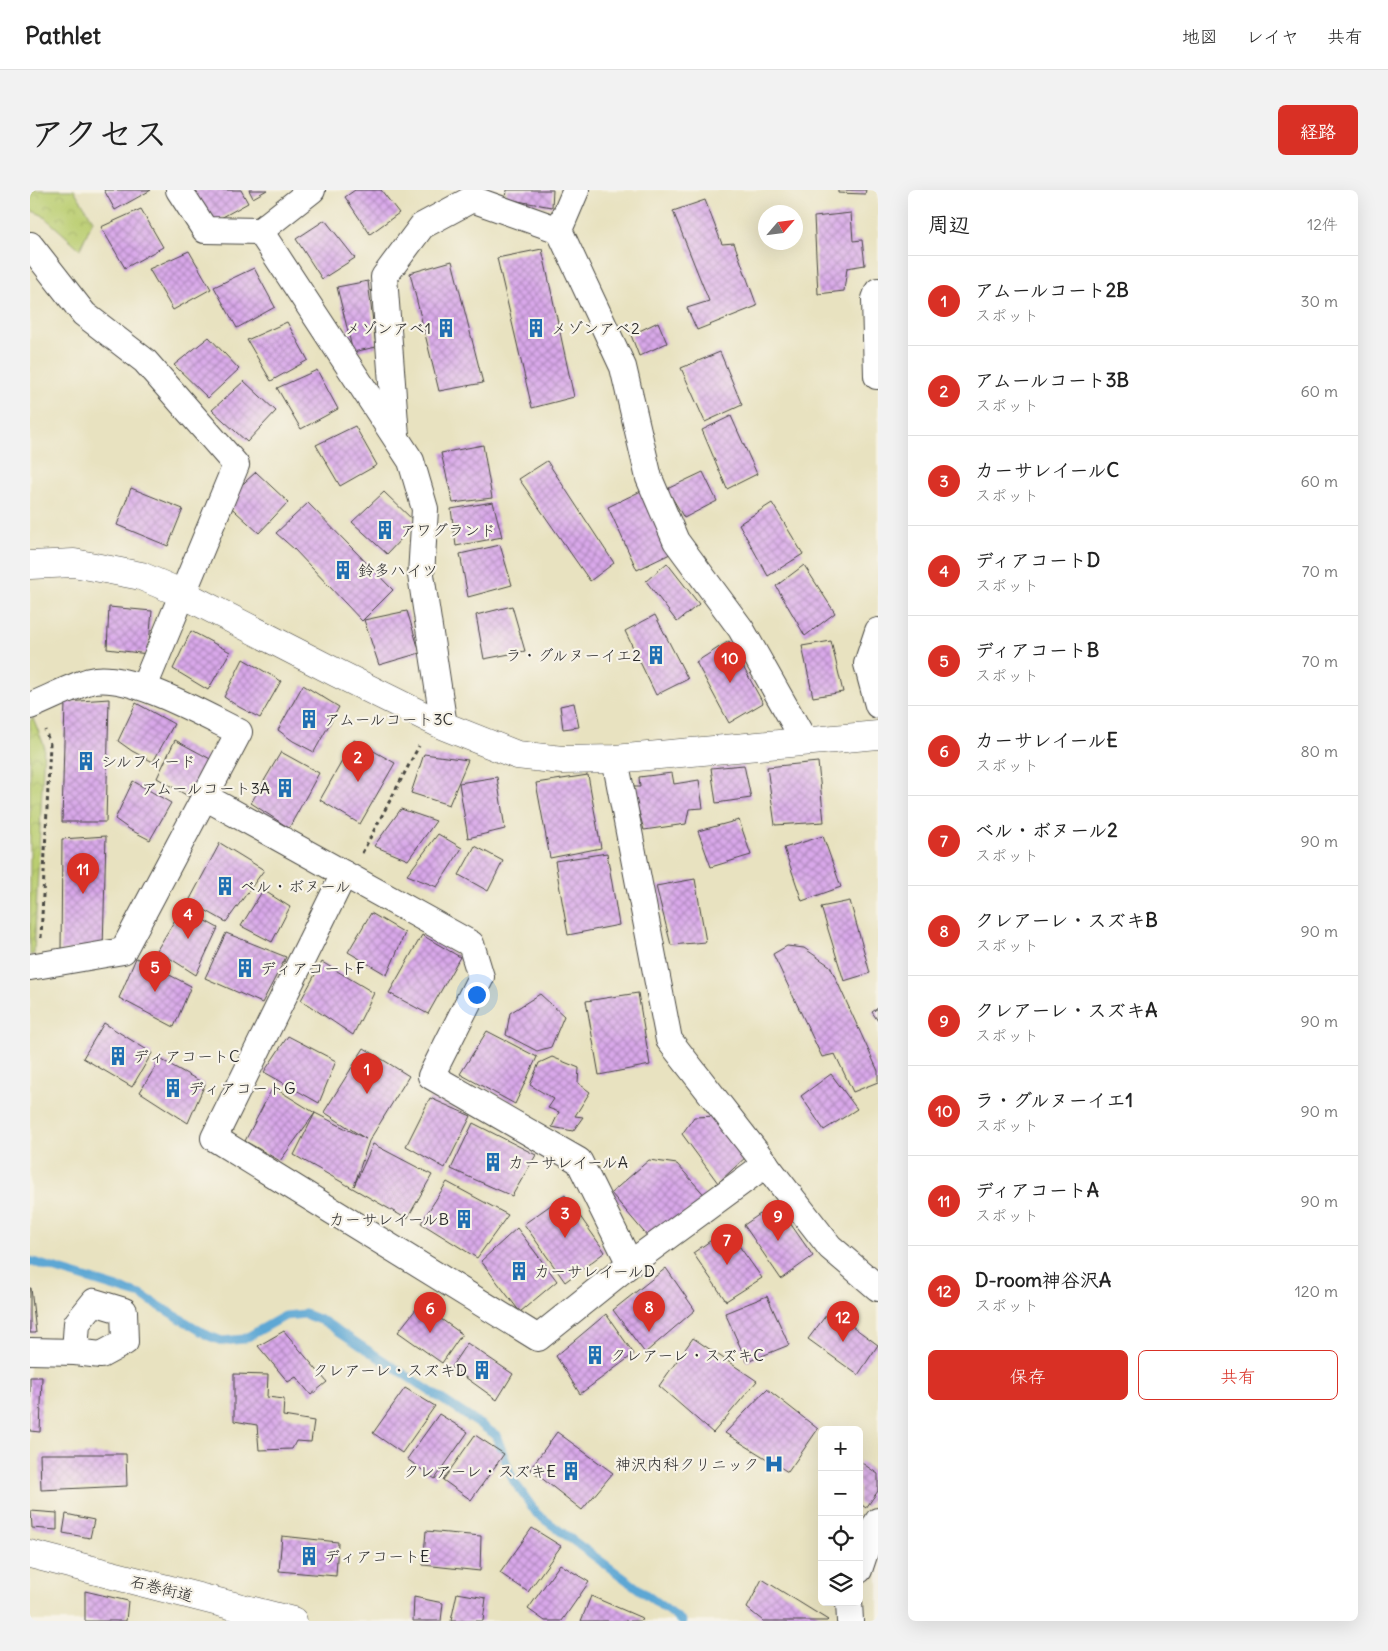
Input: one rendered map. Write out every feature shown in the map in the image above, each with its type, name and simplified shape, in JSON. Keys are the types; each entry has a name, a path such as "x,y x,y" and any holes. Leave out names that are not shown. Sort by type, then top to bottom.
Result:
{"street":[{"path":"179,190 205,230 260,231 312,190"},
{"path":"559,230 576,190"},
{"path":"397,438 384,278 422,226 472,199 559,230 623,367 649,478 676,541 741,629 805,742"},
{"path":"260,231 411,461 425,509 420,575 444,726"},
{"path":"30,245 84,314 145,360 236,466 144,687"},
{"path":"877,376 875,299 878,291"},
{"path":"30,565 74,563 141,576 182,593 444,726 516,755 562,760 615,759 878,735"},
{"path":"878,631 866,664 878,705"},
{"path":"33,704 92,681 114,680 144,687 240,732 123,951 35,967"},
{"path":"615,759 669,1040 830,1247 878,1288"},
{"path":"205,797 471,944 481,976 430,1076 579,1160 630,1264"},
{"path":"347,875 214,1138 538,1338 630,1264 766,1164"},
{"path":"30,1350 75,1352"},
{"path":"862,1561 871,1534 878,1521"},
{"name":"石巻街道","path":"30,1554 293,1621"},
{"path":"849,1606 850,1621"}],"path":[{"path":"33,704 50,744 35,967"},
{"path":"347,875 422,740"}],"green space":[{"path":"30,190 74,190 93,220 80,249 42,215 30,210"},
{"path":"33,718 44,745 34,954 30,955 30,720"}],"building":[{"path":"104,190 151,190 115,210"},
{"path":"191,190 241,190 248,203 210,224"},
{"path":"249,190 267,190 253,198"},
{"path":"355,190 381,190 399,213 370,234 345,197"},
{"path":"507,190 553,190 552,207 506,199"},
{"path":"838,190 866,190 865,194 838,193"},
{"path":"705,200 722,244 734,243 757,306 697,330 687,308 709,301 673,211"},
{"path":"141,209 163,247 125,268 101,227"},
{"path":"851,213 853,241 862,240 865,265 847,268 844,291 818,294 814,217"},
{"path":"325,220 355,258 322,279 296,239"},
{"name":"メゾンアベ2","path":"542,249 574,397 532,408 497,258"},
{"path":"189,251 211,289 173,310 149,269"},
{"name":"メゾンアベ1","path":"452,261 483,383 439,391 410,273"},
{"path":"254,268 275,307 237,328 214,287"},
{"path":"368,281 376,347 353,352 337,287"},
{"path":"287,322 308,360 271,381 247,340"},
{"path":"658,322 667,343 639,356 631,335"},
{"path":"209,337 239,369 208,398 174,365"},
{"path":"720,352 742,405 705,422 681,368"},
{"path":"317,370 338,409 301,429 277,388"},
{"path":"244,381 276,411 247,442 212,410"},
{"path":"731,416 757,474 727,489 702,430"},
{"path":"355,426 377,465 340,486 316,445"},
{"path":"483,445 492,498 453,503 441,453"},
{"path":"547,461 614,563 590,581 519,479"},
{"path":"256,472 288,502 259,533 224,501"},
{"path":"703,472 717,501 684,518 667,489"},
{"path":"131,488 183,509 168,546 117,525"},
{"path":"641,491 670,554 637,570 608,507"},
{"name":"アワグランド","path":"384,492 416,523 387,554 352,522"},
{"path":"493,502 502,537 456,546 451,509"},
{"name":"鈴多ハイツ","path":"308,503 393,590 362,621 294,549 276,533"},
{"path":"772,503 803,554 768,576 739,524"},
{"path":"500,545 512,585 468,597 460,554"},
{"path":"667,563 699,604 677,622 646,581"},
{"path":"804,565 835,613 805,636 776,586"},
{"path":"512,606 525,651 484,659 476,615"},
{"path":"109,607 152,611 148,654 107,649"},
{"path":"407,611 420,653 379,665 364,620"},
{"name":"ラ・グルヌーイエ2","path":"655,615 688,679 656,695 625,631"},
{"path":"191,631 230,652 208,690 173,669"},
{"path":"729,641 763,703 729,723 696,662"},
{"path":"831,641 843,692 813,697 802,646"},
{"path":"243,659 281,681 260,718 224,697"},
{"name":"アムールコート3C","path":"303,685 339,707 314,752 293,741 278,730"},
{"name":"シルフィード","path":"109,699 106,822 62,822 65,702"},
{"path":"136,703 174,724 153,762 118,741"},
{"path":"574,703 579,727 563,729 560,706"},
{"path":"175,740 214,761 193,799 157,778"},
{"path":"354,740 395,763 360,824 320,800"},
{"name":"アムールコート3A","path":"281,752 319,773 289,828 251,803"},
{"path":"424,754 468,760 449,805 411,793"},
{"path":"818,762 824,822 775,825 767,767"},
{"path":"744,765 751,798 716,803 711,768"},
{"path":"672,773 674,784 699,780 703,808 689,809 686,824 644,830 632,787 640,787 639,777"},
{"path":"588,775 601,848 550,858 536,783"},
{"path":"497,777 505,829 468,838 459,783"},
{"path":"133,781 171,803 150,840 115,819"},
{"path":"401,809 436,821 408,860 374,846"},
{"path":"739,820 751,855 711,867 698,831"},
{"path":"438,834 462,848 437,887 407,875"},
{"path":"106,836 103,949 61,951 62,839"},
{"path":"823,836 841,887 802,901 784,848"},
{"name":"ベル・ボヌール","path":"220,843 264,870 226,922 189,901"},
{"path":"475,846 503,861 488,891 459,875"},
{"path":"607,853 619,925 568,935 555,861"},
{"path":"695,879 706,942 671,945 656,886"},
{"path":"263,890 290,907 272,942 241,926"},
{"path":"850,901 870,973 844,981 821,907"},
{"path":"182,908 218,928 196,975 157,950"},
{"path":"371,913 405,933 387,975 348,952"},
{"name":"ディアコートF","path":"226,933 286,957 262,1003 205,978"},
{"path":"422,935 460,957 428,1014 389,993"},
{"path":"787,946 804,948 830,966 878,1071 878,1082 853,1092 835,1054 822,1057 773,954"},
{"path":"136,958 191,986 174,1027 119,998"},
{"path":"322,962 374,993 353,1035 301,1000"},
{"path":"638,993 650,1065 599,1075 586,1001"},
{"path":"540,994 564,1016 551,1047 537,1051 506,1035 510,1013"},
{"path":"878,1008 878,1021 872,1012"},
{"name":"ディアコートC","path":"104,1023 152,1053 132,1087 83,1058"},
{"path":"487,1031 537,1057 515,1104 460,1074"},
{"path":"288,1036 336,1061 319,1103 264,1072"},
{"path":"364,1048 409,1076 369,1141 354,1186 373,1144 432,1175 407,1219 294,1155 315,1113 366,1139 324,1112"},
{"path":"552,1057 579,1068 578,1083 590,1092 575,1116 583,1117 573,1131 552,1127 559,1112 548,1108 554,1099 530,1085 539,1063"},
{"name":"ディアコートG","path":"160,1059 205,1084 188,1123 140,1092"},
{"path":"831,1074 857,1109 824,1130 801,1096"},
{"path":"273,1087 315,1113 280,1161 245,1141"},
{"path":"430,1098 471,1116 445,1168 406,1146"},
{"path":"719,1116 748,1155 718,1183 682,1134 694,1117"},
{"name":"カーサレイールA","path":"473,1123 536,1155 512,1196 451,1169"},
{"path":"649,1160 677,1164 708,1199 648,1237 611,1193"},
{"name":"カーサレイールB","path":"447,1182 508,1215 477,1258 421,1223"},
{"path":"565,1195 605,1252 565,1282 524,1224"},
{"path":"776,1203 813,1256 781,1279 744,1225"},
{"name":"カーサレイールD","path":"517,1228 557,1281 520,1312 481,1261"},
{"path":"727,1229 762,1278 726,1301 693,1253"},
{"path":"666,1268 695,1310 645,1353 613,1310"},
{"path":"31,1288 36,1333 30,1333"},
{"path":"767,1296 789,1345 747,1362 725,1313"},
{"path":"420,1304 462,1334 442,1363 398,1332"},
{"path":"830,1310 878,1345 858,1375 808,1339"},
{"name":"クレアーレ・スズキC","path":"606,1314 634,1354 580,1394 556,1356"},
{"path":"284,1331 327,1382 311,1395 296,1377 288,1382 258,1346"},
{"path":"693,1338 757,1381 713,1433 659,1386"},
{"name":"クレアーレ・スズキD","path":"467,1343 513,1374 497,1400 451,1367"},
{"path":"234,1374 268,1375 267,1397 284,1399 283,1416 314,1421 311,1442 296,1441 292,1449 259,1450 257,1425 234,1421"},
{"path":"30,1377 42,1377 40,1432 30,1431"},
{"path":"405,1388 435,1406 402,1453 373,1433"},
{"path":"767,1389 818,1429 788,1472 725,1433"},
{"path":"439,1414 468,1432 435,1479 407,1459"},
{"name":"クレアーレ・スズキE","path":"557,1432 613,1473 582,1510 530,1469"},
{"path":"475,1435 504,1454 471,1500 443,1480"},
{"path":"40,1454 126,1454 127,1486 41,1490"},
{"path":"863,1464 878,1474 878,1491 866,1508 863,1506"},
{"path":"31,1511 57,1513 57,1530 32,1528"},
{"path":"66,1514 94,1520 90,1538 63,1533"},
{"path":"532,1528 561,1546 528,1592 500,1573"},
{"path":"426,1531 481,1536 480,1571 423,1565"},
{"name":"ディアコートE","path":"282,1536 338,1542 336,1576 279,1571"},
{"path":"560,1564 589,1582 562,1621 545,1621 528,1609"},
{"path":"762,1579 828,1620 763,1621 747,1608"},
{"path":"85,1591 128,1601 126,1621 85,1621"},
{"path":"457,1593 486,1598 483,1621 451,1621"},
{"path":"591,1596 642,1618 641,1621 581,1621"},
{"path":"414,1597 443,1603 441,1621 413,1621"}],"waterway":[{"path":"30,1261 141,1295 209,1336 222,1341 244,1339 285,1316 305,1314 325,1322 496,1435 513,1480 537,1514 682,1621"}],"place":[{"name":"メゾンアベ1","path":"446,328"},
{"name":"メゾンアベ2","path":"536,328"},
{"name":"アワグランド","path":"385,530"},
{"name":"鈴多ハイツ","path":"343,570"},
{"name":"ラ・グルヌーイエ2","path":"656,655"},
{"name":"ラ・グルヌーイエ1","path":"730,683"},
{"name":"アムールコート3C","path":"309,719"},
{"name":"シルフィード","path":"86,761"},
{"name":"アムールコート3B","path":"358,782"},
{"name":"アムールコート3A","path":"285,788"},
{"name":"ベル・ボヌール","path":"225,886"},
{"name":"ディアコートA","path":"83,894"},
{"name":"ディアコートD","path":"188,939"},
{"name":"ディアコートF","path":"245,968"},
{"name":"ディアコートB","path":"155,992"},
{"name":"ディアコートC","path":"118,1056"},
{"name":"ディアコートG","path":"173,1088"},
{"name":"アムールコート2B","path":"367,1094"},
{"name":"カーサレイールA","path":"493,1162"},
{"name":"カーサレイールB","path":"464,1219"},
{"name":"カーサレイールC","path":"565,1238"},
{"name":"クレアーレ・スズキA","path":"778,1241"},
{"name":"ベル・ボヌール2","path":"727,1265"},
{"name":"カーサレイールD","path":"519,1271"},
{"name":"クレアーレ・スズキB","path":"649,1332"},
{"name":"カーサレイールE","path":"430,1333"},
{"name":"D-room神谷沢A","path":"843,1342"},
{"name":"クレアーレ・スズキC","path":"595,1355"},
{"name":"クレアーレ・スズキD","path":"482,1370"},
{"name":"神沢内科クリニック","path":"774,1464"},
{"name":"クレアーレ・スズキE","path":"571,1471"},
{"name":"ディアコートE","path":"309,1556"}]}
